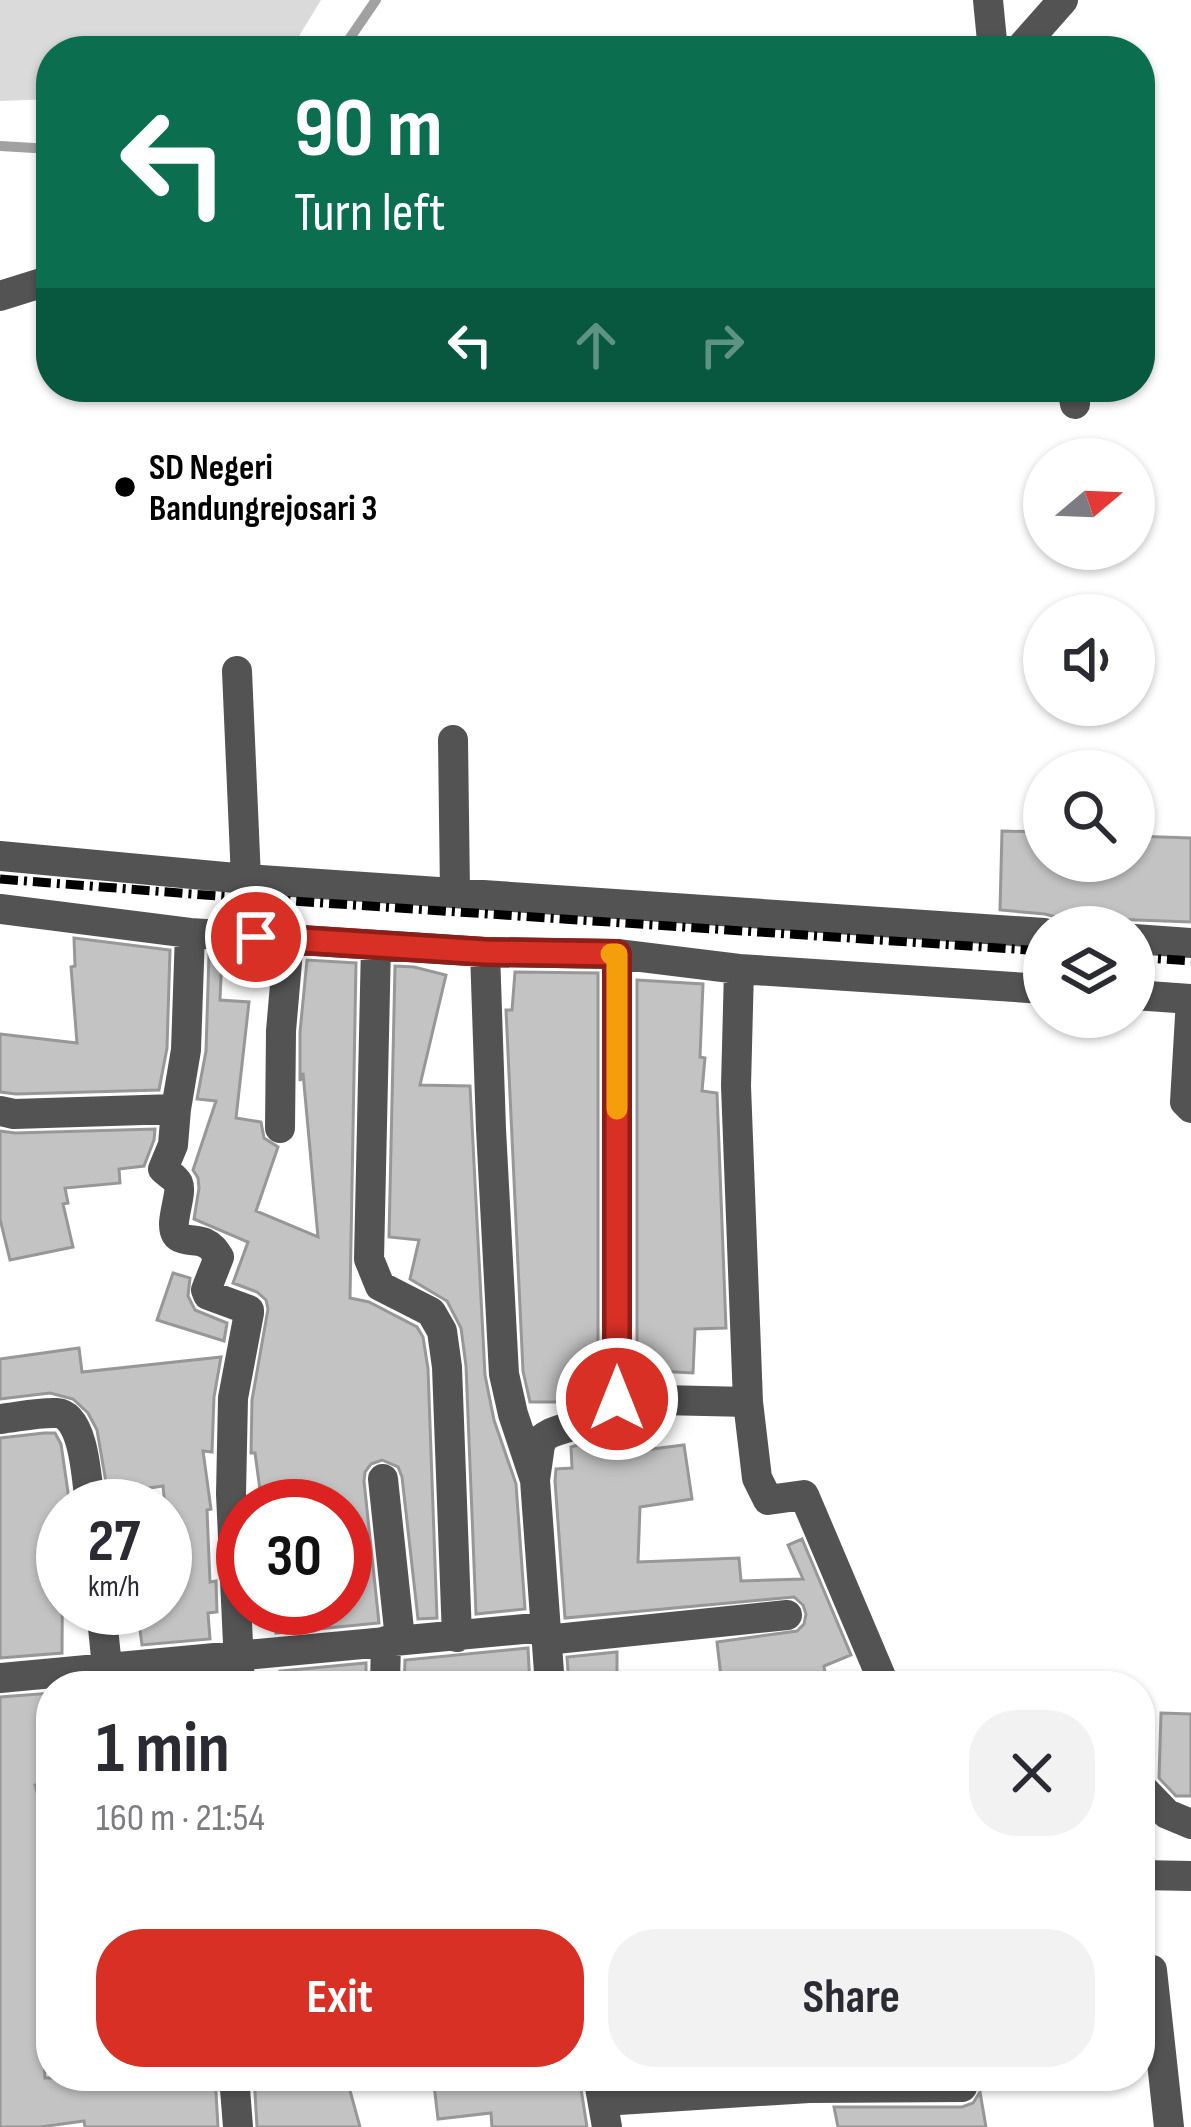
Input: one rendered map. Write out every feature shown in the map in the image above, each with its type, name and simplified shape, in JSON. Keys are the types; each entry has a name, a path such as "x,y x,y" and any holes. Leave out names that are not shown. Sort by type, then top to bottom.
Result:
{"street":[{"path":"988,0 992,36"},
{"path":"1031,36 1063,0"},
{"path":"0,296 36,285"},
{"path":"236,671 246,880"},
{"path":"453,740 455,892"},
{"path":"0,856 246,880 1023,932"},
{"path":"0,909 190,933 485,952 617,954 739,969 1023,988"},
{"path":"190,933 186,1050 173,1145 163,1168 178,1183 178,1238 206,1243 218,1252 208,1295 249,1310 233,1398 230,1494 240,1671"},
{"path":"280,1128 281,1031 290,939"},
{"path":"1155,940 1191,943"},
{"path":"376,945 369,1259 380,1286 430,1312 442,1331 457,1637"},
{"path":"485,952 504,1374 535,1480"},
{"path":"549,1671 535,1480 540,1445 544,1437 564,1428 600,1418 613,1410 617,1399 617,954"},
{"path":"739,969 736,1087 748,1402 757,1478 768,1500 804,1495 879,1671"},
{"path":"1155,996 1191,999 1185,1102 1191,1108"},
{"path":"0,1111 176,1109"},
{"path":"617,1399 748,1402"},
{"path":"0,1419 69,1416 76,1425 87,1479"},
{"path":"383,1479 393,1640 388,1671"},
{"path":"68,1671 107,1667 240,1671 393,1640 788,1616"},
{"path":"104,1635 107,1667"},
{"path":"0,1678 36,1674"},
{"path":"1155,1802 1167,1814 1191,1823"},
{"path":"1155,1875 1191,1876"},
{"path":"1155,1998 1169,2127"},
{"path":"235,2091 238,2127"},
{"path":"603,2101 761,2091"}],"shaded area":[{"path":"0,0 321,0 299,36 36,36 36,100 0,101"}],"building":[{"path":"1002,831 1023,832 1023,882 1155,882 1155,837 1191,838 1191,922 1155,921 1155,906 1000,910"},
{"path":"74,938 170,950 167,1048 159,1090 0,1092 0,1034 77,1043 71,967 75,966"},
{"path":"209,954 222,955 220,1000 249,1002 236,1118 261,1122 264,1138 278,1147 256,1211 318,1237 303,1073 300,1081 307,960 356,963 350,1298 369,1302 417,1327 423,1337 437,1618 418,1619 398,1467 382,1460 371,1464 364,1479 259,1479 255,1453 251,1453 252,1400 266,1300 233,1283 248,1242 194,1219 199,1188 193,1170 216,1101 197,1099 206,1051"},
{"path":"395,966 446,975 420,1085 470,1086 485,1375 494,1420 516,1484 525,1609 476,1614 461,1328 447,1301 410,1279 419,1240 389,1237"},
{"path":"515,972 598,973 598,1383 594,1398 569,1407 568,1402 530,1402 523,1371 506,1010 512,1010"},
{"path":"637,980 703,984 702,1091 717,1093 726,1328 695,1329 693,1373 637,1370"},
{"path":"155,1129 144,1166 119,1169 120,1183 65,1188 68,1203 63,1204 73,1247 10,1260 0,1219 0,1131"},
{"path":"173,1273 190,1278 188,1296 195,1310 227,1323 224,1341 157,1320"},
{"path":"79,1348 82,1372 221,1357 212,1452 203,1451 211,1509 207,1510 210,1582 216,1581 216,1612 208,1613 210,1639 142,1645 141,1635 192,1635 192,1479 105,1479 97,1430 88,1413 73,1399 50,1393 0,1399 0,1359"},
{"path":"55,1433 61,1444 66,1479 36,1479 36,1635 62,1635 62,1653 0,1658 0,1438"},
{"path":"635,1440 636,1451 684,1445 692,1499 640,1507 638,1562 739,1558 741,1581 803,1579 788,1545 802,1539 851,1655 824,1666 825,1671 720,1671 717,1642 797,1631 804,1624 803,1605 794,1597 565,1618 556,1469 572,1468 571,1447 591,1441"},
{"path":"372,1557 379,1623 372,1624"},
{"path":"528,1648 529,1671 405,1671 405,1660"},
{"path":"617,1652 617,1671 568,1671 567,1657"},
{"path":"366,1663 366,1671 280,1671"},
{"path":"36,1694 36,2091 216,2091 218,2127 85,2127 84,2121 0,2127 0,1697"},
{"path":"1161,1713 1191,1714 1191,1796 1176,1796 1159,1778"},
{"path":"255,2091 350,2091 360,2127 257,2127"},
{"path":"435,2091 581,2091 587,2127 492,2127 491,2113 438,2119"},
{"path":"980,2092 986,2127 838,2127 834,2107 962,2107 973,2103"}],"waterway":[{"path":"351,36 376,0"},
{"path":"0,146 36,148"}],"railway":[{"path":"0,879 1023,950"},
{"path":"1155,958 1191,961"}],"slow traffic":[{"path":"611,954 617,954 617,1109"}],"place":[{"name":"SD Negeri Bandungrejosari 3","path":"125,487"}],"route":[{"path":"256,937 485,952 617,954 617,1399"}]}
